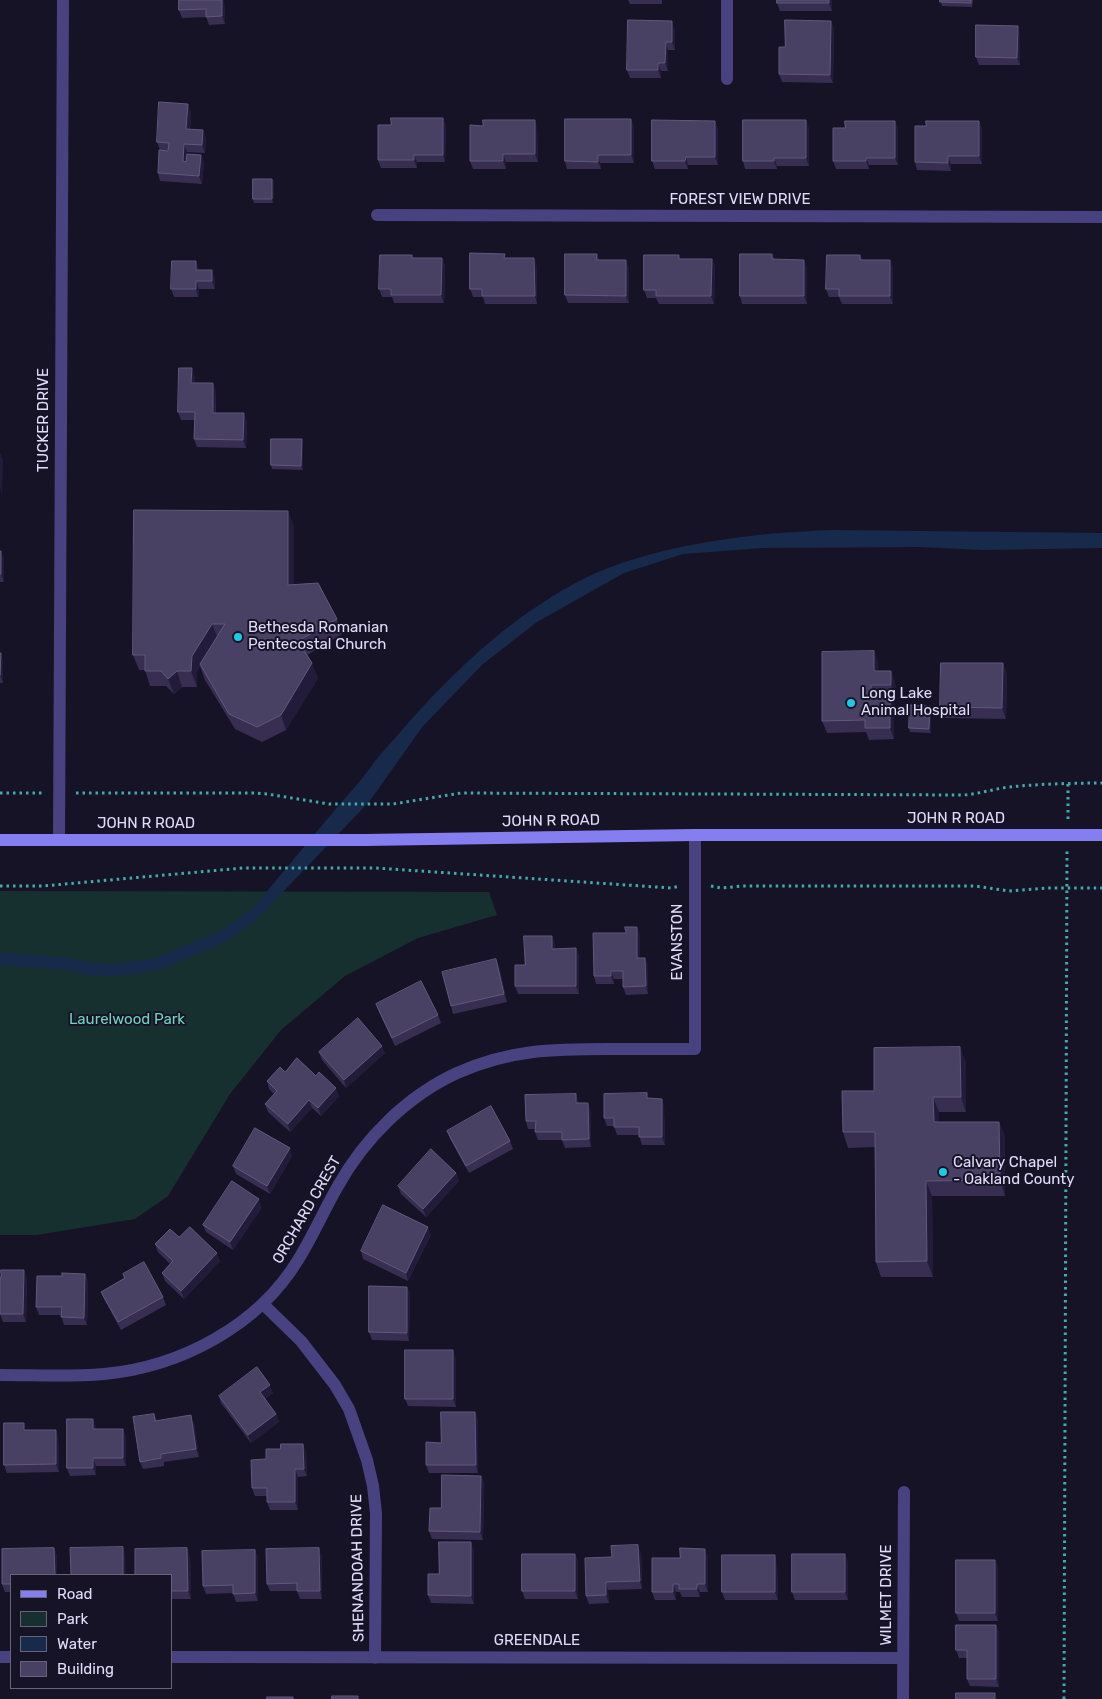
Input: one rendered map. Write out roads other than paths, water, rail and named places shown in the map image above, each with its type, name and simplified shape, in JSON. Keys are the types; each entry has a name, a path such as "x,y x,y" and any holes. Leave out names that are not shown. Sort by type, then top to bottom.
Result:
{"main road":[{"name":"JOHN R ROAD","path":"0,840 365,840 695,835 1102,835"}],"street":[{"name":"TUCKER DRIVE","path":"59,840 63,0"},
{"path":"727,0 727,79"},
{"name":"FOREST VIEW DRIVE","path":"377,215 1102,217"},
{"name":"EVANSTON","path":"695,835 695,1049"},
{"name":"ORCHARD CREST","path":"0,1375 73,1376 105,1374 135,1369 189,1352 222,1336 263,1304 279,1287 298,1261 338,1185 370,1141 391,1119 415,1099 455,1074 487,1062 539,1050 695,1049"},
{"name":"SHENANDOAH DRIVE","path":"263,1304 301,1341 335,1385 349,1409 367,1460 373,1486 376,1513 376,1658"},
{"name":"WILMET DRIVE","path":"903,1699 904,1492"},
{"name":"GREENDALE","path":"172,1657 902,1658"}],"water":[{"path":"831,530 1102,533 1102,548 983,550 921,547 763,548 683,554 624,573 537,622 483,664 423,726 369,802 256,920 227,941 159,970 133,974 89,975 69,970 0,965 0,953 71,958 91,963 131,962 156,958 221,931 253,908 380,755 437,692 473,656 511,625 552,596 595,573 669,550 750,536"}],"place":[{"name":"Bethesda Romanian Pentecostal Church","path":"238,637"},
{"name":"Long Lake Animal Hospital","path":"851,703"},
{"name":"Calvary Chapel - Oakland County","path":"943,1172"}],"park label":[{"name":"Laurelwood Park","path":"127,1020"}]}
